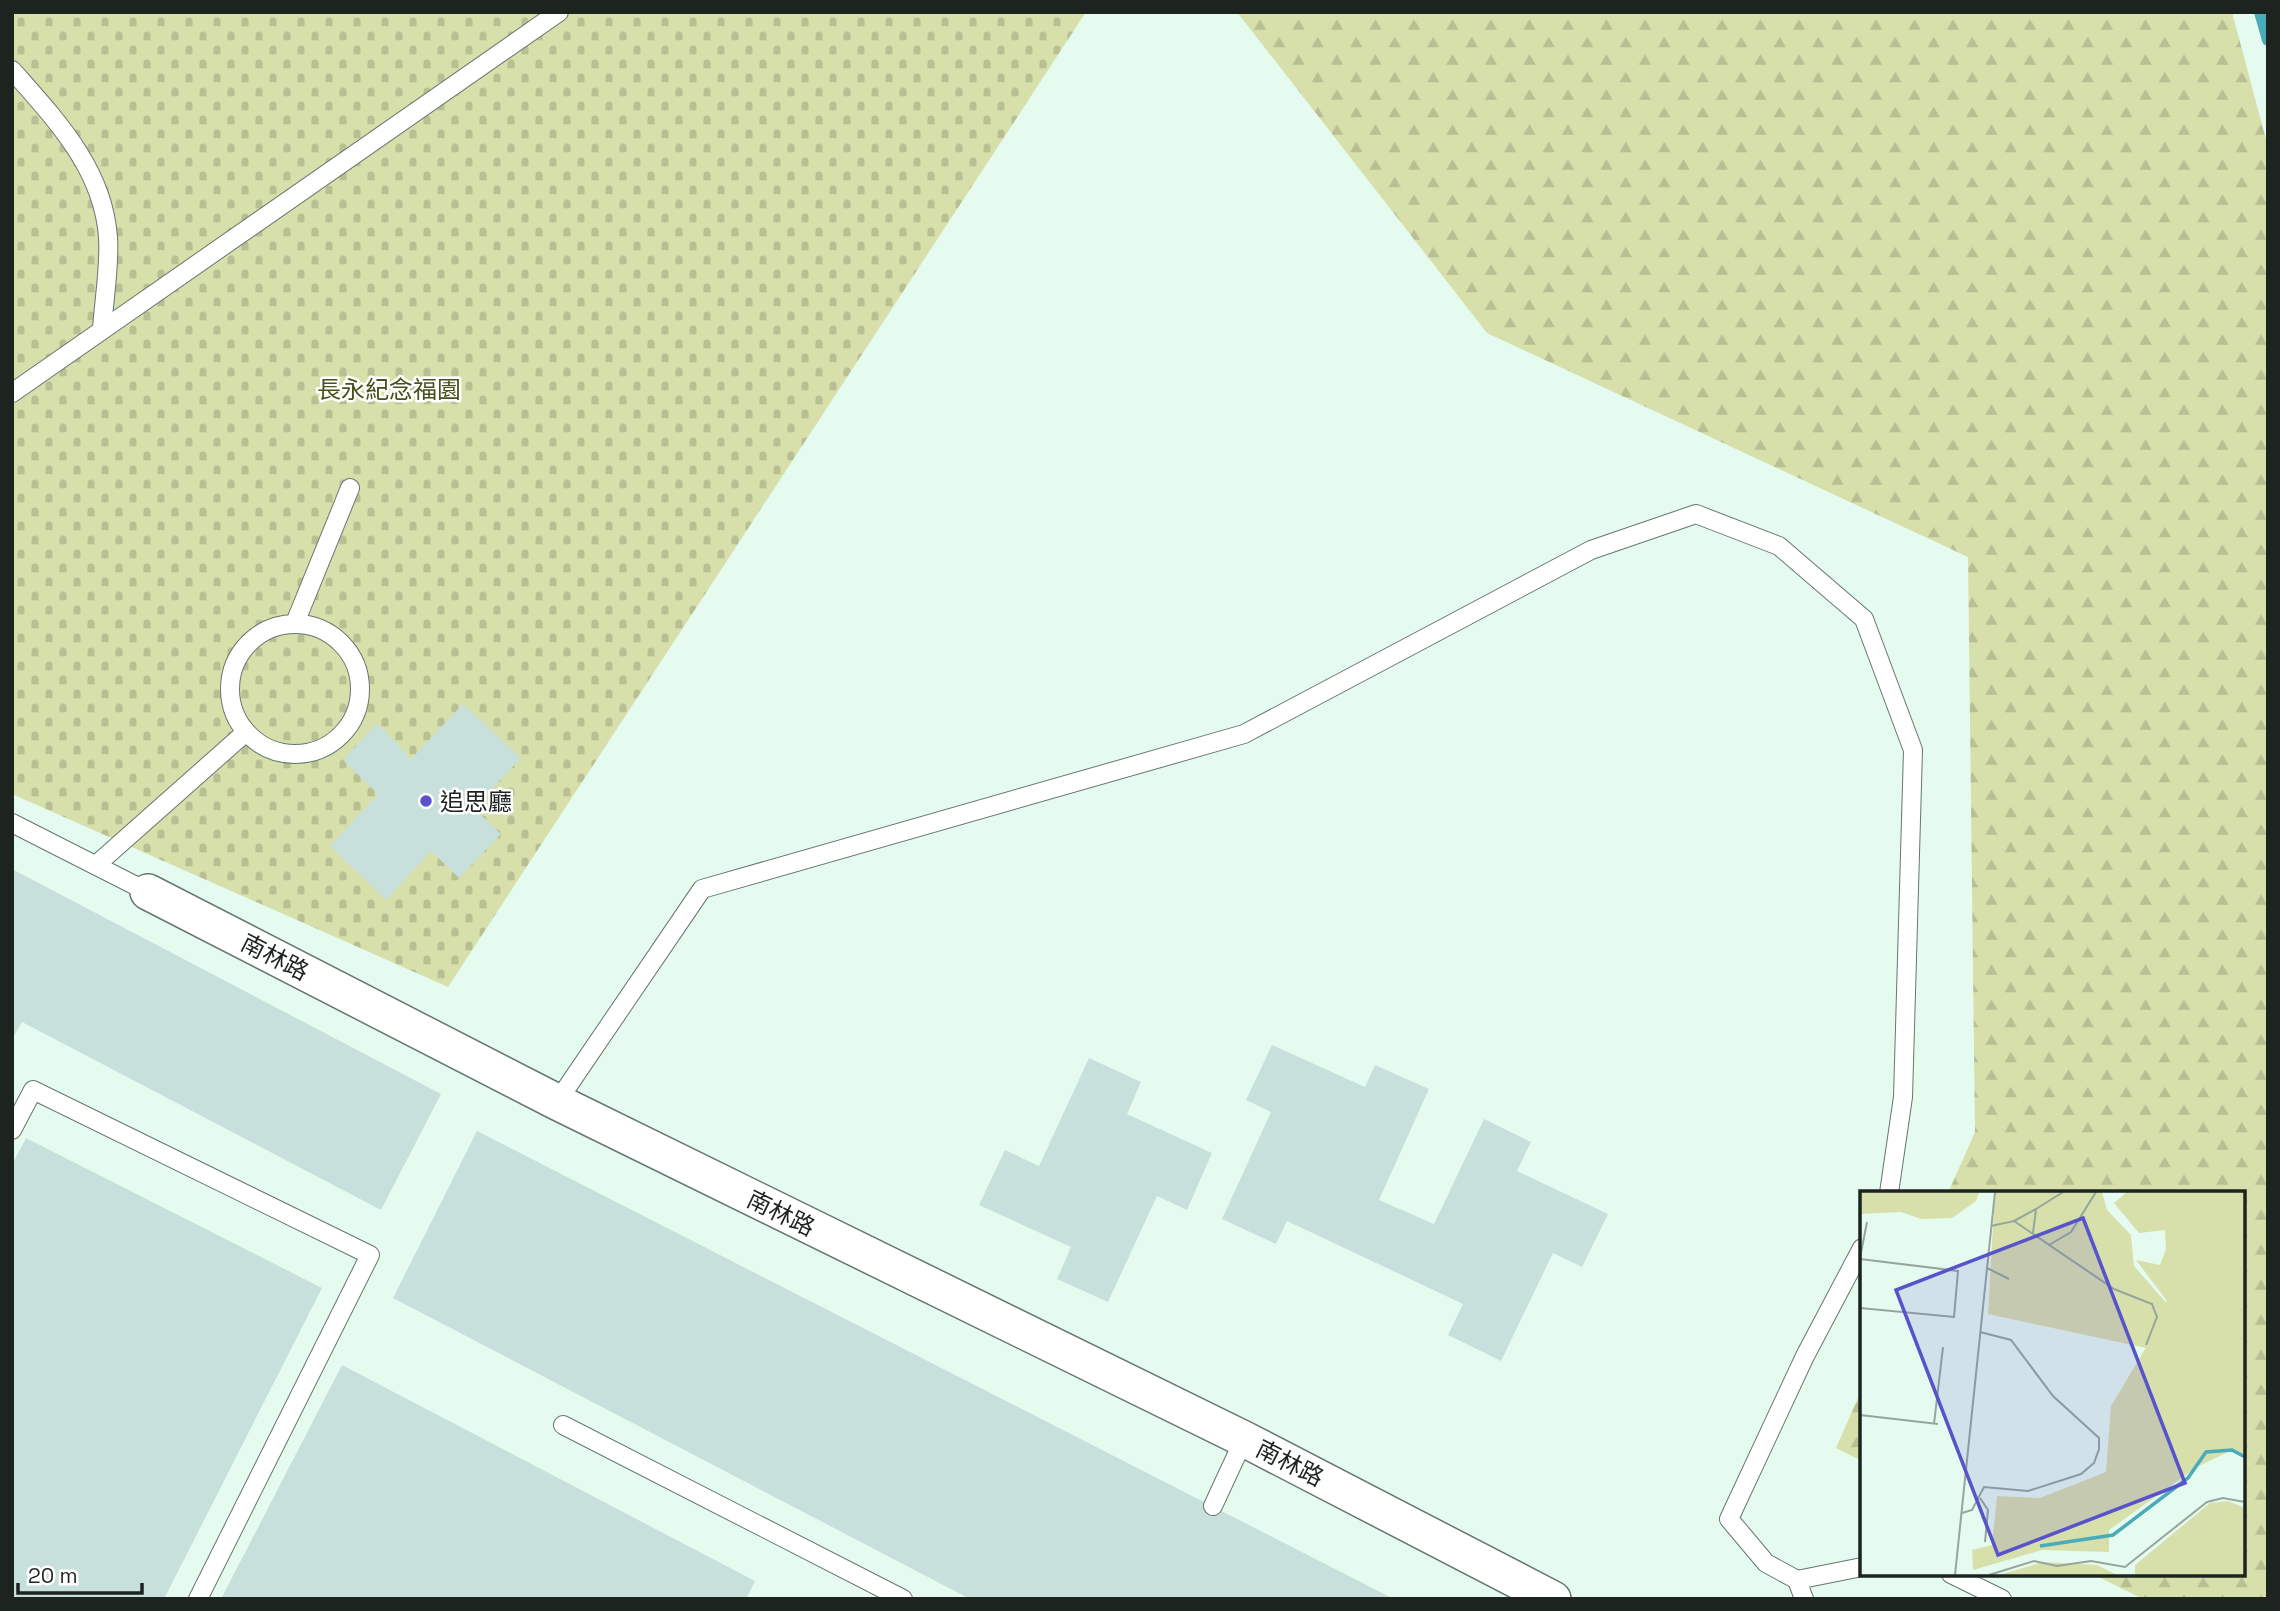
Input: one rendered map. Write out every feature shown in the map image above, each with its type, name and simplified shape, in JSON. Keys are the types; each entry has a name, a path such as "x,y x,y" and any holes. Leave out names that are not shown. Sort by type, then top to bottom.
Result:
{"street":[{"name":"南林路","path":"148,892 557,1102 1244,1439 1553,1599"}],"lane":[{"path":"12,393 559,12"},
{"path":"12,70 70,136 97,188 108,236 102,329"},
{"path":"295,623 350,488"},
{"path":"557,1102 702,889 1244,734 1591,550 1696,514 1779,546 1864,619 1913,750 1903,1097 1889,1191"},
{"path":"295,623 315,627 333,636 349,652 358,671 360,693 356,715 343,734 326,747 306,754 283,754 263,746 246,732 234,714 230,692 233,670 242,652 256,636 274,627 295,623"},
{"path":"96,865 246,732"},
{"name":"南林路","path":"12,822 148,892"},
{"path":"12,1130 33,1090 370,1255 198,1599"},
{"path":"1860,1252 1805,1356 1729,1519 1766,1563 1797,1580 1860,1567"},
{"path":"563,1424 903,1599"},
{"path":"1213,1506 1244,1439"},
{"path":"1955,1576 2002,1599"},
{"path":"1797,1580 1804,1599"}],"green space":[{"name":"長永紀念福園","path":"12,12 1086,12 448,987 12,794"},
{"path":"1237,12 2232,12 2268,147 2268,1599 2143,1599 2097,1576 2245,1576 2245,1191 1949,1191 1975,1132 1968,557 1487,333"},
{"path":"1860,1394 1860,1460 1836,1448"}],"building":[{"name":"追思廳","path":"463,704 521,758 474,808 501,834 459,878 431,851 386,900 330,846 378,794 343,760 377,723 411,759"},
{"path":"12,869 441,1094 381,1210 22,1022 12,1039"},
{"path":"1272,1045 1365,1087 1375,1065 1429,1089 1379,1200 1434,1224 1484,1119 1531,1142 1517,1171 1608,1214 1582,1267 1553,1253 1501,1361 1448,1335 1463,1304 1287,1221 1276,1244 1222,1219 1271,1112 1246,1100"},
{"path":"1089,1058 1141,1082 1127,1114 1212,1153 1187,1210 1157,1196 1108,1302 1057,1279 1071,1247 979,1205 1005,1150 1039,1166"},
{"path":"477,1131 1394,1599 970,1599 393,1298"},
{"path":"26,1138 322,1288 164,1599 12,1599 12,1165"},
{"path":"342,1365 755,1581 746,1599 221,1599"}],"waterway":[{"path":"2260,12 2268,40"}],"place":[{"name":"追思廳","path":"426,801"}]}
